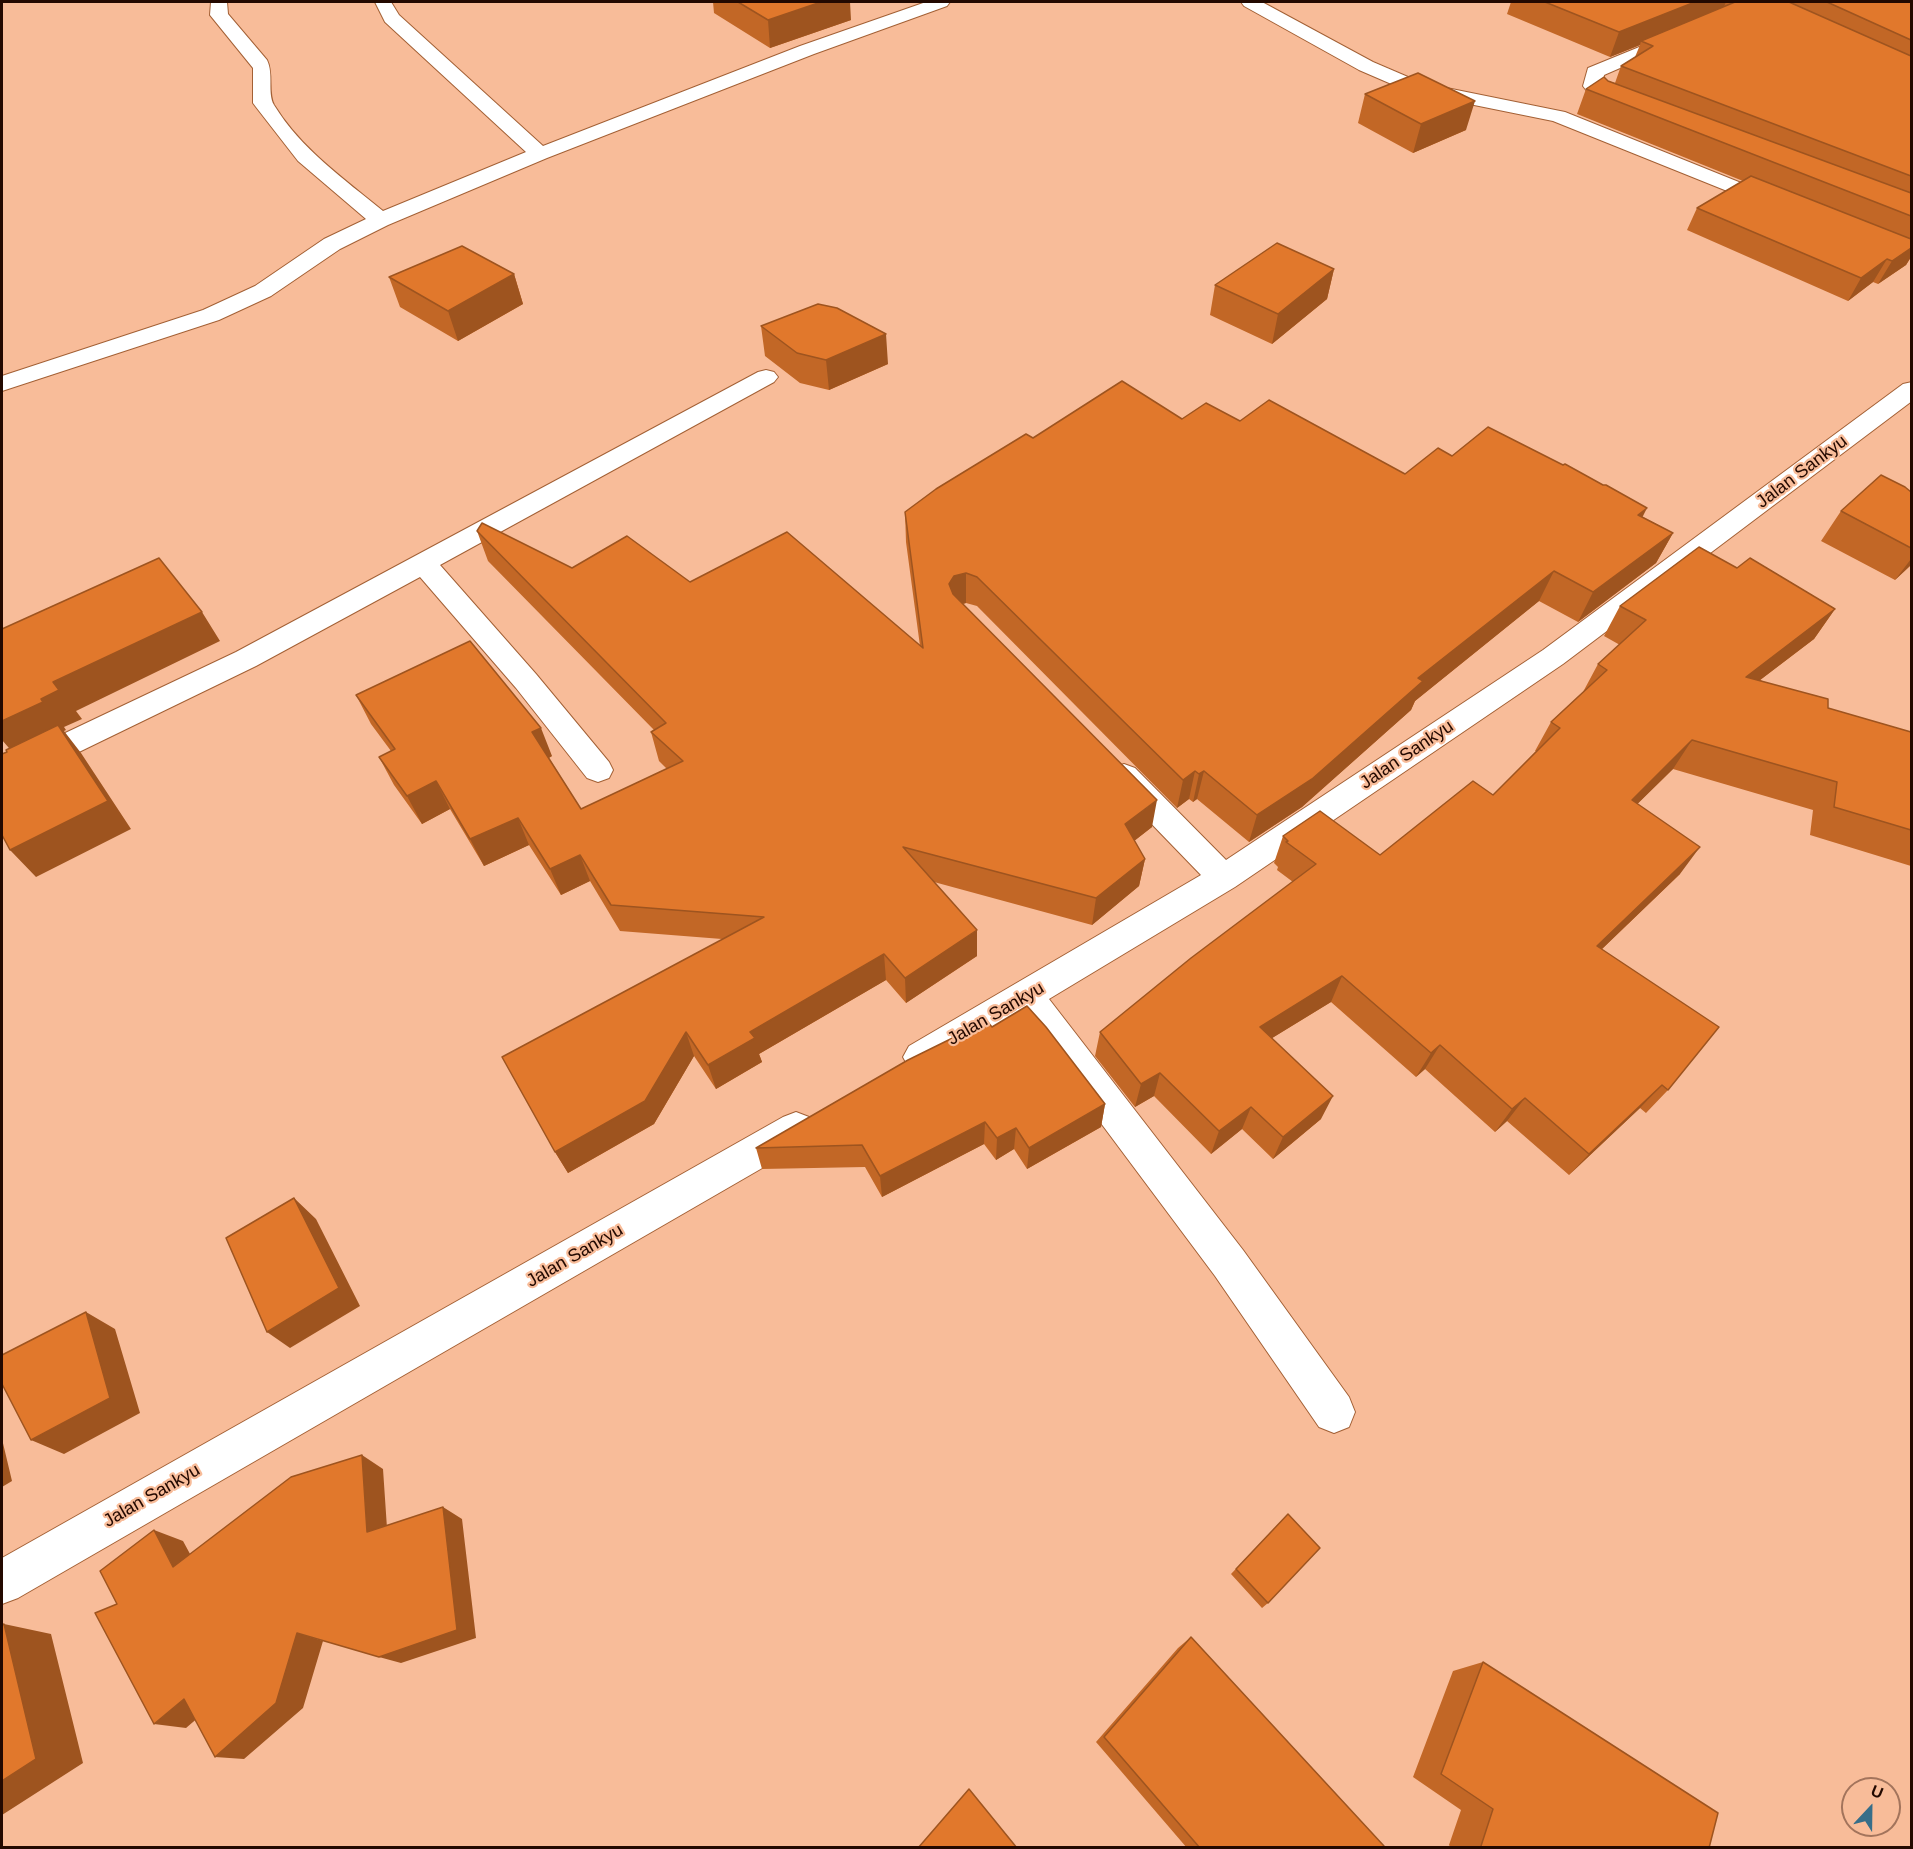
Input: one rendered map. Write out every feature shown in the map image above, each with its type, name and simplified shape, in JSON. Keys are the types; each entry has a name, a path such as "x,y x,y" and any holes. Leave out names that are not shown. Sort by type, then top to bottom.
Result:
{"street":[{"path":"219,2 219,15 251,50 262,68 263,103 305,157 380,220"},
{"path":"382,2 391,18 540,154"},
{"path":"2,384 212,315 263,291 332,244 380,220 540,154 807,50 941,2"},
{"path":"1250,2 1366,66 1417,88 1558,116 1790,209"},
{"path":"1650,116 1606,100 1593,86 1595,72 1693,30"},
{"path":"2,776 246,659 766,377"},
{"name":"Jalan Sankyu","path":"893,1073 1224,878 1554,657 1911,389"},
{"path":"423,563 526,681 598,770"},
{"path":"1107,759 1224,878"},
{"path":"1026,996 1229,1263 1334,1412"},
{"name":"Jalan Sankyu","path":"2,1581 821,1114"}],"building":[{"path":"738,2 821,2 768,20"},
{"path":"1545,2 1695,2 1619,32"},
{"path":"1735,2 1789,2 1911,56 1911,176 1621,66 1653,46 1641,41"},
{"path":"1827,2 1911,2 1911,40"},
{"path":"1418,73 1475,101 1421,124 1365,94"},
{"path":"1604,77 1608,81 1911,193 1911,216 1586,89"},
{"path":"1751,176 1911,239 1911,248 1892,261 1887,259 1861,278 1697,208"},
{"path":"1277,243 1334,269 1278,314 1215,285"},
{"path":"462,246 514,274 448,311 389,277"},
{"path":"818,304 837,308 886,334 826,360 797,353 761,326"},
{"path":"1122,381 1182,419 1206,403 1240,421 1269,400 1405,474 1438,448 1452,456 1488,427 1565,464 1647,508 1638,515 1673,533 1593,592 1554,571 1418,678 1423,681 1312,779 1257,815 1204,771 1199,774 1195,771 1183,780 977,577 966,573 954,576 949,584 953,594 1157,800 1125,824 1145,859 1096,898 903,847 977,930 905,978 884,954 750,1032 755,1038 708,1065 686,1032 645,1101 555,1152 502,1057 764,917 611,905 580,855 550,869 518,818 470,839 436,781 407,796 379,757 395,749 356,695 470,641 541,728 532,732 581,809 683,761 651,732 666,723 477,531 482,523 572,568 627,536 690,582 787,532 923,648 905,512 936,489 1026,434 1033,438"},
{"path":"1881,475 1911,492 1911,548 1841,511"},
{"path":"1699,547 1737,568 1750,558 1835,609 1746,677 1828,699 1828,708 1911,732 1911,830 1834,807 1837,782 1692,740 1632,800 1700,847 1597,946 1719,1027 1668,1090 1662,1085 1589,1154 1525,1098 1512,1109 1440,1045 1431,1053 1342,976 1260,1027 1333,1096 1283,1137 1251,1107 1219,1131 1160,1073 1141,1084 1100,1032 1191,958 1316,864 1286,842 1288,841 1283,836 1320,811 1380,855 1473,781 1493,795 1560,728 1551,722 1607,670 1598,664 1646,620 1620,606"},
{"path":"159,558 202,612 53,682 59,690 41,699 43,702 2,721 2,629"},
{"path":"58,725 108,801 10,850 2,835 2,754"},
{"path":"1027,1006 1105,1104 1029,1148 1016,1128 997,1138 985,1122 880,1176 862,1145 756,1148 908,1060 987,1021 992,1027"},
{"path":"294,1198 339,1288 267,1332 226,1238"},
{"path":"86,1312 110,1398 31,1440 2,1384 2,1355"},
{"path":"362,1455 367,1532 443,1507 457,1630 379,1657 297,1633 276,1703 215,1757 184,1699 154,1724 95,1613 117,1604 100,1571 154,1530 173,1567 291,1477"},
{"path":"1288,1514 1320,1548 1268,1603 1236,1569"},
{"path":"4,1624 36,1759 2,1781 2,1625"},
{"path":"1191,1637 1384,1846 1383,1848 1200,1848 1104,1737"},
{"path":"1483,1662 1718,1813 1709,1848 1482,1848 1493,1809 1441,1774"},
{"path":"969,1789 1017,1848 918,1848"}]}
